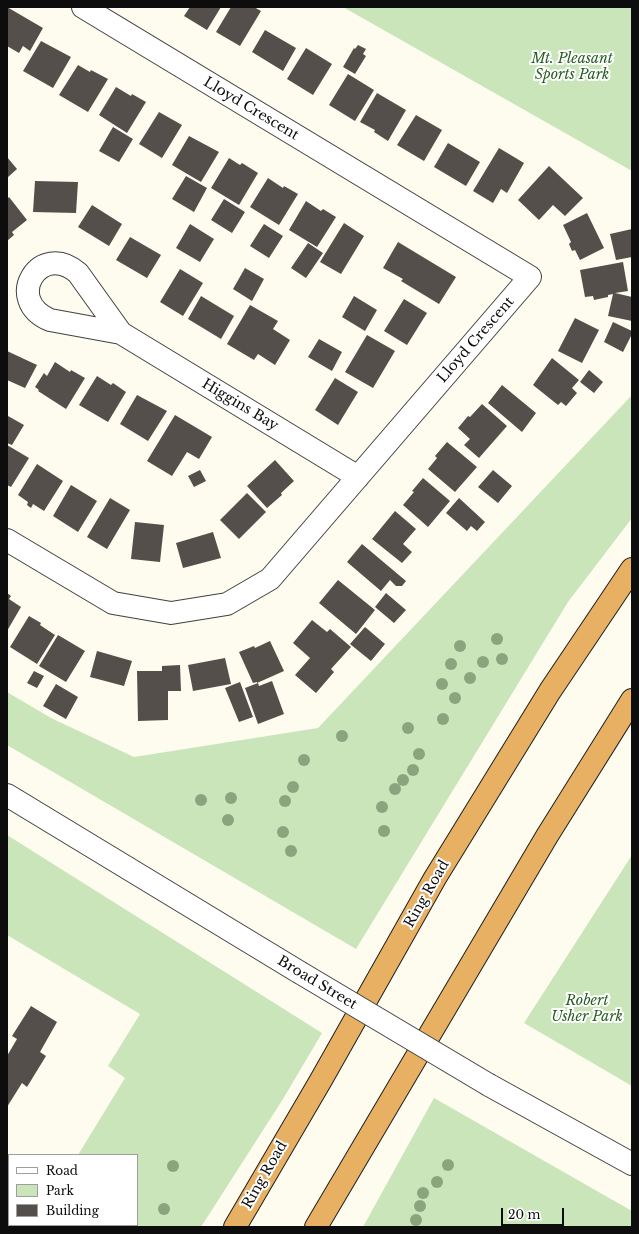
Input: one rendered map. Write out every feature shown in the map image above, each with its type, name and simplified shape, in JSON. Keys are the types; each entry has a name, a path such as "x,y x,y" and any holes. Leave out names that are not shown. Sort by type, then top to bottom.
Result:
{"highway":[{"name":"Ring Road","path":"235,1227 321,1080 435,878 550,691 632,569"},
{"path":"316,1227 547,836 632,700"},
{"path":"227,1227 321,1080"}],"street":[{"name":"Lloyd Crescent","path":"7,540 113,603 171,612 227,604 270,579 530,277 83,7"},
{"name":"Higgins Bay","path":"121,333 358,477"},
{"name":"Broad Street","path":"7,795 489,1085 632,1164"}],"green space":[{"name":"Mt. Pleasant Sports Park","path":"343,7 632,7 632,171"},
{"path":"632,395 632,518 568,602 356,949 7,745 7,692 51,718 134,757 318,728"},
{"path":"7,835 322,1033 283,1099 201,1227 34,1227 138,1226 138,1154 79,1154 125,1078 108,1066 140,1014 7,935"},
{"name":"Robert Usher Park","path":"632,855 632,1086 524,1023"},
{"path":"434,1098 632,1211 632,1227 363,1227"}],"building":[{"path":"7,7 43,28 30,51 23,46 19,53 7,46"},
{"path":"190,7 221,7 207,30 184,16"},
{"path":"231,7 254,7 261,11 240,46 216,32"},
{"path":"265,30 296,48 283,71 252,52"},
{"path":"41,41 71,57 53,88 23,71"},
{"path":"358,45 366,49 363,54 366,56 355,74 343,67 354,48 355,49"},
{"path":"306,48 332,64 313,95 287,79"},
{"path":"78,65 90,72 91,70 108,79 88,112 59,95"},
{"path":"348,74 374,90 355,121 329,105"},
{"path":"116,87 131,96 132,94 146,102 127,133 99,115"},
{"path":"377,93 406,110 388,141 374,132 375,130 360,122"},
{"path":"159,112 182,125 162,158 139,144"},
{"path":"416,115 442,130 424,161 397,145"},
{"path":"113,127 133,139 119,162 99,151"},
{"path":"189,136 219,152 201,182 172,165"},
{"path":"448,143 480,162 466,186 434,167"},
{"path":"499,148 524,163 507,193 501,189 493,203 473,191"},
{"path":"7,157 17,169 7,178"},
{"path":"229,158 240,165 242,163 258,173 239,205 211,188"},
{"path":"549,166 583,198 565,216 553,205 539,220 518,200"},
{"path":"186,176 207,188 194,212 172,199"},
{"path":"268,178 283,188 284,186 298,194 279,225 250,207"},
{"path":"35,181 78,182 76,213 33,212"},
{"path":"9,197 27,220 12,232 14,235 7,241 7,199"},
{"path":"224,199 245,212 232,233 211,220"},
{"path":"306,201 321,211 323,209 336,217 317,247 289,230"},
{"path":"92,205 122,224 109,246 78,227"},
{"path":"587,213 604,248 580,260 575,250 572,251 569,244 571,242 563,225"},
{"path":"344,223 364,236 341,274 320,262"},
{"path":"190,224 214,239 200,262 176,248"},
{"path":"264,224 283,236 269,258 250,246"},
{"path":"632,229 632,257 616,260 610,234"},
{"path":"130,237 161,255 147,278 116,260"},
{"path":"398,242 456,277 439,304 401,281 403,279 383,268"},
{"path":"308,243 323,253 306,278 291,268"},
{"path":"623,262 628,291 615,293 632,297 632,321 608,316 613,294 608,295 608,297 594,300 593,296 585,297 580,270"},
{"path":"245,268 264,279 252,301 233,289"},
{"path":"180,269 203,283 183,316 160,302"},
{"path":"201,296 234,316 221,339 188,319"},
{"path":"354,296 377,310 365,331 342,317"},
{"path":"404,299 427,313 407,345 384,331"},
{"path":"250,305 278,321 273,329 290,340 275,365 258,354 254,360 227,344"},
{"path":"575,318 599,330 582,363 558,351"},
{"path":"613,322 632,331 623,352 604,342"},
{"path":"367,335 395,351 373,388 345,372"},
{"path":"319,339 342,352 332,371 308,357"},
{"path":"7,351 37,365 25,388 7,380"},
{"path":"552,358 579,380 572,388 577,393 566,406 561,402 558,405 533,385"},
{"path":"55,362 70,372 71,370 85,378 66,409 38,391 39,390 35,387 44,373 47,376"},
{"path":"589,370 603,382 594,393 580,382"},
{"path":"97,376 111,385 113,383 126,392 108,422 79,405"},
{"path":"335,378 358,392 338,425 315,410"},
{"path":"502,385 536,413 522,432 488,403"},
{"path":"137,395 167,411 148,441 120,424"},
{"path":"482,404 507,426 479,458 464,445 470,439 458,428 468,416 470,417"},
{"path":"175,415 212,437 199,459 187,452 172,476 147,461"},
{"path":"8,416 24,425 12,445 7,443"},
{"path":"447,442 477,467 455,492 428,469 437,458 435,456"},
{"path":"7,445 29,458 11,487 7,485"},
{"path":"275,460 294,481 281,493 282,495 267,508 247,486"},
{"path":"37,464 63,481 44,511 33,504 31,508 27,505 28,502 18,495"},
{"path":"200,470 206,481 194,487 188,476"},
{"path":"493,470 512,486 498,503 478,487"},
{"path":"423,478 450,501 428,527 403,505"},
{"path":"71,485 97,501 78,532 53,516"},
{"path":"247,493 266,512 239,539 220,520"},
{"path":"110,498 130,510 107,549 87,537"},
{"path":"459,498 485,522 477,531 471,526 467,531 446,513"},
{"path":"395,511 416,529 403,544 412,552 402,563 372,539"},
{"path":"135,522 164,525 160,562 131,559"},
{"path":"213,532 221,558 183,568 176,543"},
{"path":"362,544 406,581 402,586 396,586 390,580 381,591 347,562"},
{"path":"338,580 375,610 356,634 319,603"},
{"path":"7,593 11,596 9,599 21,607 7,631"},
{"path":"386,593 406,610 394,623 375,607"},
{"path":"29,616 41,623 40,625 55,635 37,664 10,647"},
{"path":"312,620 327,632 330,629 351,647 331,669 334,672 316,693 295,675 310,658 293,643"},
{"path":"365,627 385,644 371,661 350,644"},
{"path":"58,635 85,651 66,682 39,666"},
{"path":"270,641 284,671 257,683 253,683 239,652 254,646 255,648"},
{"path":"97,651 132,661 124,686 90,677"},
{"path":"225,658 231,684 193,691 188,665"},
{"path":"180,665 181,691 168,691 168,720 138,721 137,671 162,671 162,666"},
{"path":"34,671 44,676 37,688 27,683"},
{"path":"272,681 284,714 258,724 245,688 258,683 259,686"},
{"path":"240,682 253,717 239,722 225,688"},
{"path":"56,684 78,697 66,719 43,706"},
{"path":"31,1006 57,1022 40,1052 46,1056 27,1087 22,1083 7,1107 7,1056 17,1039 12,1036"}]}
